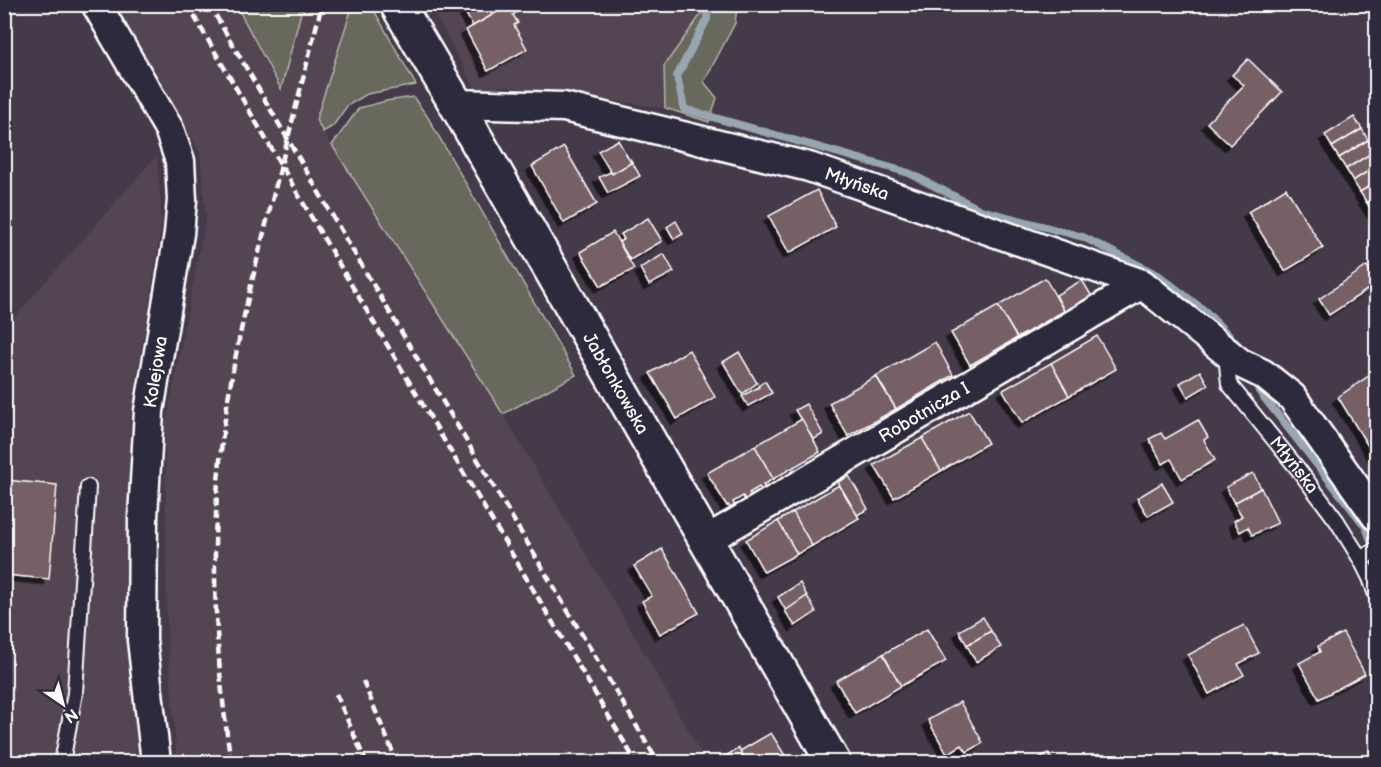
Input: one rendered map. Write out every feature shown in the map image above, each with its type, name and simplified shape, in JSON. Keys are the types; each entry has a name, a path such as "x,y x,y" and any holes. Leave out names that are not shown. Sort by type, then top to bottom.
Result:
{"main road":[{"name":"Jabłonkowska","path":"397,4 833,762"}],"street":[{"name":"Kolejowa","path":"96,4 169,129 180,160 182,200 179,234 149,411 143,517 142,640 156,762"},
{"name":"Młyńska","path":"456,104 564,107 809,167 1142,284 1243,363 1292,397 1377,516"},
{"name":"Robotnicza I","path":"705,541 1142,284"}],"lane":[{"name":"Młyńska","path":"1243,363 1229,384 1337,521 1368,555 1370,578 1377,595"},
{"path":"62,762 75,693 88,487"}],"shaded area":[{"path":"698,4 702,13 664,66 665,108 505,86 476,90 430,5"},
{"path":"115,5 236,5 281,88 303,5 353,5 316,120 503,414 651,664 706,762 177,762 167,633 165,428 206,217 200,153"},
{"path":"157,155 162,223 130,420 127,613 138,762 5,762 5,328"}],"green space":[{"path":"353,4 371,5 416,85 367,94 347,106 333,126 323,132 316,120"},
{"path":"236,5 303,5 281,89"},
{"path":"698,5 736,5 737,7 735,23 704,82 717,98 709,122 665,108 664,66 702,13"},
{"path":"413,97 427,116 576,375 503,414 332,145 359,108"}],"building":[{"path":"479,4 508,4 508,6 473,26 465,12"},
{"path":"508,6 510,9 513,7 517,12 513,15 518,23 514,25 527,49 488,71 466,30"},
{"path":"1248,59 1282,92 1230,145 1207,123 1244,85 1232,75"},
{"path":"1354,117 1362,129 1332,147 1325,135"},
{"path":"1362,129 1368,140 1339,158 1332,147"},
{"path":"618,140 631,163 612,174 598,151"},
{"path":"1368,140 1375,151 1346,169 1339,158"},
{"path":"564,147 597,204 564,223 532,166"},
{"path":"1375,151 1376,166 1353,181 1346,169"},
{"path":"631,160 640,176 608,193 599,177 611,172 612,174 631,163"},
{"path":"1376,166 1376,182 1360,192 1353,181"},
{"path":"1376,182 1376,197 1367,203 1360,192"},
{"path":"1286,188 1323,248 1285,271 1248,212"},
{"path":"817,190 836,227 789,253 769,216"},
{"path":"1376,197 1376,214 1375,215 1367,203"},
{"path":"648,218 662,241 630,260 619,242 624,239 621,234"},
{"path":"676,221 683,234 674,239 667,227"},
{"path":"613,232 634,269 601,286 580,252"},
{"path":"664,254 674,272 649,285 640,268"},
{"path":"1367,266 1376,284 1329,315 1319,299"},
{"path":"1045,278 1064,311 1017,338 998,306"},
{"path":"1082,280 1094,300 1067,316 1056,295"},
{"path":"998,306 1017,338 970,365 951,333"},
{"path":"1097,336 1116,369 1069,396 1051,363"},
{"path":"935,342 953,375 896,409 876,376"},
{"path":"689,350 715,397 677,419 650,373"},
{"path":"739,352 757,383 742,394 723,362"},
{"path":"1051,363 1069,396 1022,423 1003,390"},
{"path":"1200,371 1208,385 1188,397 1180,383"},
{"path":"1376,371 1376,459 1338,397"},
{"path":"876,376 896,409 848,436 829,403"},
{"path":"765,381 772,393 748,406 742,396"},
{"path":"806,404 823,434 813,440 795,410"},
{"path":"969,411 988,443 941,471 922,438"},
{"path":"802,419 820,452 773,479 755,446"},
{"path":"1198,420 1208,437 1204,440 1215,460 1182,479 1171,459 1163,464 1149,439 1161,433 1165,439"},
{"path":"922,438 941,471 894,498 874,465"},
{"path":"755,446 773,479 763,485 765,487 761,490 759,487 749,493 752,497 745,500 743,496 733,502 735,506 731,509 707,473"},
{"path":"1253,473 1261,488 1234,503 1226,487"},
{"path":"849,476 868,509 857,515 838,482"},
{"path":"4,480 57,485 49,579 4,575"},
{"path":"1162,483 1173,502 1148,516 1137,498"},
{"path":"839,485 859,518 812,546 793,512"},
{"path":"1261,488 1278,523 1252,535 1248,527 1240,532 1234,521 1242,516 1234,503"},
{"path":"793,512 812,546 797,554 778,521"},
{"path":"778,521 797,554 764,572 746,540"},
{"path":"662,549 699,613 660,634 642,601 652,596 634,566"},
{"path":"800,583 807,596 786,611 778,597"},
{"path":"807,596 816,612 795,626 785,611"},
{"path":"983,617 991,631 967,645 959,631"},
{"path":"1244,625 1259,653 1238,664 1244,675 1209,694 1188,655"},
{"path":"927,629 946,661 901,686 883,654"},
{"path":"991,631 1001,647 976,662 967,645"},
{"path":"1343,633 1365,674 1319,699 1299,663 1320,652 1318,646"},
{"path":"883,654 901,686 855,713 836,681"},
{"path":"960,702 983,743 967,752 962,745 947,754 928,720"},
{"path":"771,733 789,762 747,762 740,751"},
{"path":"739,748 743,757 734,762 715,762"},
{"path":"1048,753 1052,760 1049,762 1032,762"}],"waterway":[{"path":"708,4 707,19 677,76 684,109 909,173 981,210 1083,237 1158,275 1206,312 1238,345"},
{"path":"1255,380 1259,391 1366,527 1375,551"}],"railway":[{"path":"187,4 330,249 636,762"},
{"path":"209,4 346,239 658,762"},
{"path":"231,762 221,683 216,602 216,522 222,442 231,379 251,286 322,4"},
{"path":"363,681 397,762"},
{"path":"336,694 366,762"}]}
